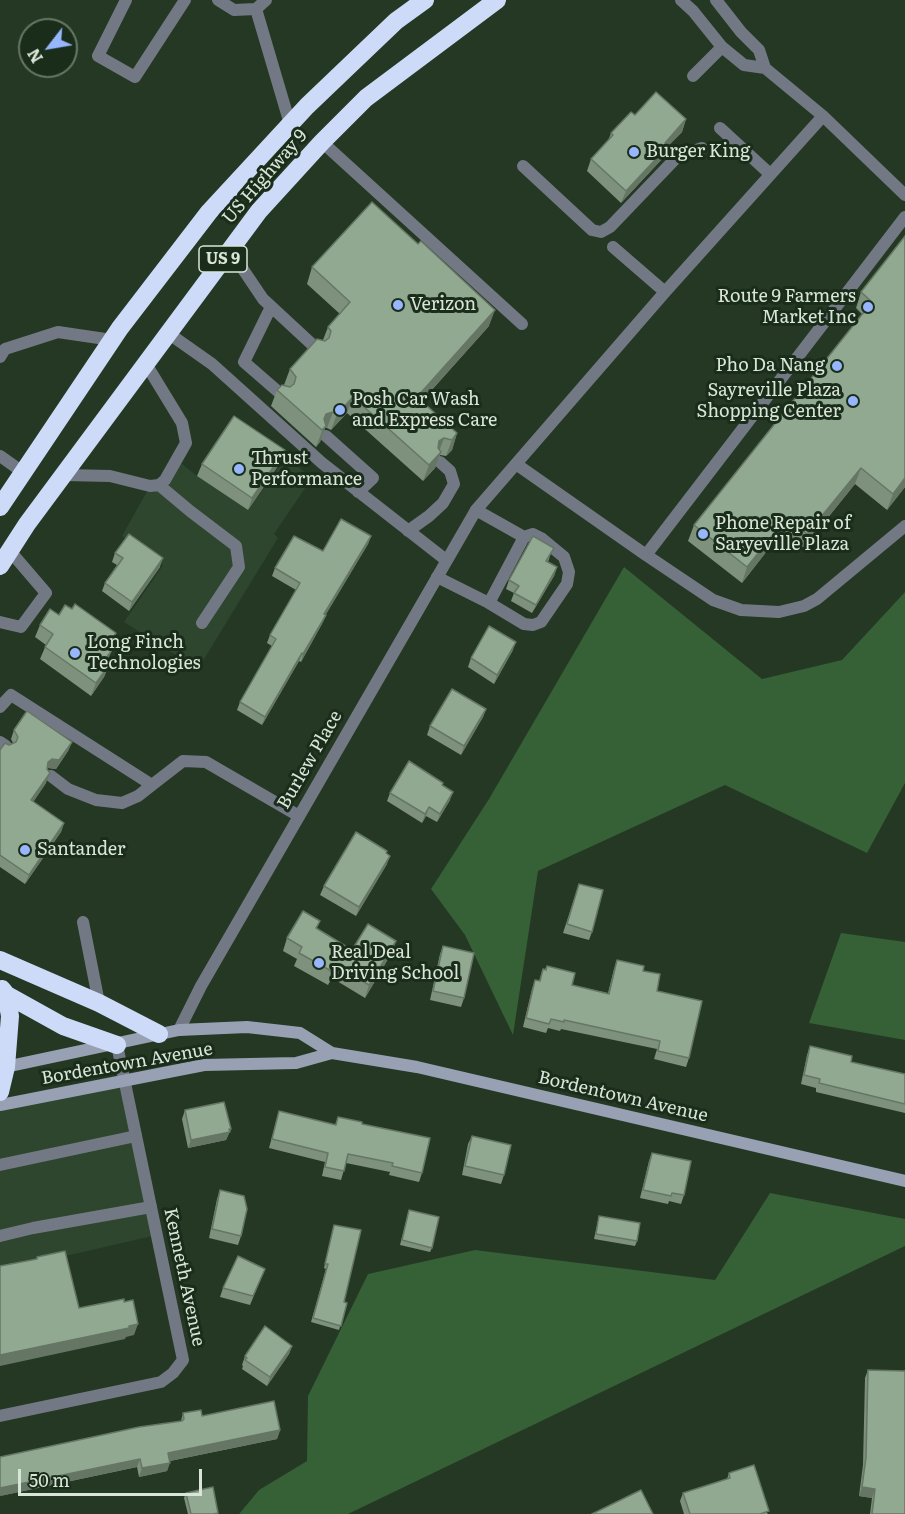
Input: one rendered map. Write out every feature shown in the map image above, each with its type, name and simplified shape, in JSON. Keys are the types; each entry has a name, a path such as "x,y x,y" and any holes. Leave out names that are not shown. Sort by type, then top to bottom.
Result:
{"highway":[{"name":"US Highway 9","path":"0,507 112,340 209,212 290,124 396,21 425,0"},
{"name":"US Highway 9","path":"5,559 27,524 259,211 366,98 497,0"},
{"path":"0,960 99,1003 159,1035"},
{"path":"2,990 63,1026 117,1045"},
{"path":"0,1092 10,1016 2,990"}],"street":[{"path":"126,0 98,56 135,77 185,0"},
{"path":"218,0 234,10 256,9 266,0"},
{"path":"681,0 693,10 722,48 744,65 765,68 823,116 905,195"},
{"path":"716,0 741,32 759,50 765,68"},
{"path":"256,9 290,124"},
{"path":"693,76 722,48"},
{"name":"Burlew Place","path":"179,1030 201,986 476,510 665,292 823,116"},
{"path":"720,128 771,174"},
{"path":"322,142 522,324"},
{"path":"523,166 592,230 601,232 610,227 677,157 702,148"},
{"path":"646,555 905,216"},
{"path":"613,247 665,292"},
{"path":"230,250 263,299 317,349"},
{"path":"271,307 244,362 282,395"},
{"path":"0,357 5,349 58,332 112,340"},
{"path":"168,333 212,364 322,463 446,560"},
{"path":"64,475 110,476 150,486 159,485 165,480 186,443 182,423 146,364"},
{"path":"326,436 373,478 358,492"},
{"path":"0,456 24,473"},
{"path":"408,531 429,516 443,502 454,484 450,471 441,462"},
{"path":"516,464 713,600 741,610 766,613 804,606 817,599 905,526"},
{"path":"159,485 236,546 239,567 201,623"},
{"path":"476,510 524,537"},
{"path":"437,577 489,603 524,624 533,625 541,622 567,584 569,572 564,557 533,534 524,537 489,603"},
{"path":"0,622 21,627 46,593 5,559"},
{"path":"0,707 11,695 152,785"},
{"path":"51,776 68,789 96,800 122,803 138,796 183,762 206,762 299,816"},
{"path":"83,922 99,1003"},
{"name":"Bordentown Avenue","path":"3,1067 117,1045 179,1030 247,1027 300,1033 332,1053 417,1067 905,1181"},
{"name":"Kenneth Avenue","path":"0,1416 161,1382 173,1373 183,1360 117,1045"},
{"name":"Bordentown Avenue","path":"0,1105 204,1065 296,1063 332,1053"},
{"path":"0,1164 136,1136"},
{"path":"0,1236 151,1207"}],"shaded area":[{"path":"286,457 312,478 274,534 278,538 198,669 124,622 163,565 122,536 150,486 159,485 176,459 248,510"},
{"path":"624,567 762,679 842,660 905,592 905,783 867,853 725,785 538,871 513,1035 465,935 431,889 489,799"},
{"path":"841,933 905,942 905,1040 809,1023"},
{"path":"125,1081 157,1235 0,1271 0,1105"},
{"path":"770,1193 905,1219 905,1246 348,1514 239,1514 259,1490 307,1461 308,1396 368,1274 475,1250 715,1280"}],"building":[{"name":"Burger King","path":"656,92 686,119 665,143 668,146 626,191 591,159 631,112 635,115"},
{"path":"372,202 418,244 421,241 495,310 417,397 457,433 452,440 444,438 439,441 438,448 441,452 429,465 353,397 337,414 333,412 326,414 324,419 326,426 322,430 277,390 282,385 290,387 294,384 296,377 290,369 317,339 325,341 329,338 331,331 328,327 350,302 312,267"},
{"name":"Sayreville Plaza Shopping Center","path":"905,236 905,478 893,494 861,468 807,534 787,517 747,567 694,525 872,302 861,292"},
{"name":"Thrust Performance","path":"234,416 285,450 252,498 202,464"},
{"path":"341,519 371,536 265,717 240,702 276,639 270,635 300,583 275,568 294,536 323,551"},
{"path":"129,534 163,558 132,602 105,583 123,558 115,553"},
{"path":"533,536 554,548 546,561 557,567 536,605 514,593 519,586 509,580"},
{"name":"Long Finch Technologies","path":"75,604 116,633 107,646 112,650 104,661 109,665 96,683 45,647 53,634 40,625 50,609 59,615 65,605 72,609"},
{"path":"489,626 516,642 497,675 471,658"},
{"path":"452,689 486,709 464,746 430,726"},
{"path":"27,711 72,742 59,760 52,759 48,762 47,769 50,773 31,800 64,823 29,875 0,855 0,750 5,743 9,745 16,742 18,737 14,730"},
{"path":"409,761 453,792 440,814 429,807 425,814 390,793"},
{"path":"356,832 387,851 386,853 390,856 359,907 324,886"},
{"path":"579,884 603,890 592,932 567,924"},
{"path":"303,911 320,921 316,928 352,950 368,924 396,941 369,985 337,965 333,972 299,953 302,947 287,938"},
{"path":"443,946 474,953 464,998 433,991"},
{"path":"617,960 644,966 643,971 660,974 657,991 702,1001 689,1058 658,1051 660,1041 564,1020 564,1022 551,1019 549,1024 526,1018 535,980 540,981 543,969 546,970 547,966 575,973 572,985 609,994"},
{"path":"810,1046 852,1056 851,1062 905,1074 905,1104 819,1083 820,1079 804,1075"},
{"path":"224,1102 230,1132 191,1140 185,1110"},
{"path":"279,1111 336,1125 338,1117 430,1138 422,1173 392,1166 393,1163 348,1154 344,1171 325,1167 328,1153 272,1139"},
{"path":"472,1136 511,1145 504,1175 465,1166"},
{"path":"652,1153 691,1161 684,1195 672,1193 671,1196 643,1190"},
{"path":"220,1190 244,1196 247,1209 241,1236 212,1229"},
{"path":"409,1210 439,1217 432,1248 402,1240"},
{"path":"599,1216 640,1223 637,1241 596,1234"},
{"path":"334,1225 361,1230 344,1302 347,1303 341,1326 313,1318 328,1264 325,1264"},
{"path":"65,1251 79,1308 124,1299 124,1302 133,1300 138,1324 129,1326 129,1328 0,1355 0,1266"},
{"path":"238,1256 265,1269 253,1296 223,1288"},
{"path":"265,1326 292,1346 270,1377 245,1360 247,1358 245,1356"},
{"path":"868,1370 905,1371 905,1514 872,1514 875,1489 862,1487 866,1457"},
{"path":"274,1401 280,1430 168,1453 170,1463 142,1468 140,1459 0,1488 0,1457 139,1427 182,1421 183,1413 201,1410 202,1416"},
{"path":"754,1465 769,1511 760,1514 690,1514 683,1493 730,1478 729,1473"},
{"path":"213,1487 218,1513 191,1514 186,1493"},
{"path":"641,1490 653,1514 592,1514"}],"place":[{"name":"Burger King","path":"634,152"},
{"name":"Verizon","path":"398,305"},
{"name":"Route 9 Farmers Market Inc","path":"868,307"},
{"name":"Pho Da Nang","path":"837,366"},
{"name":"Sayreville Plaza Shopping Center","path":"853,401"},
{"name":"Posh Car Wash and Express Care","path":"340,410"},
{"name":"Thrust Performance","path":"239,469"},
{"name":"Phone Repair of Saryeville Plaza","path":"703,534"},
{"name":"Long Finch Technologies","path":"75,653"},
{"name":"Santander","path":"25,850"},
{"name":"Real Deal Driving School","path":"319,963"}]}
